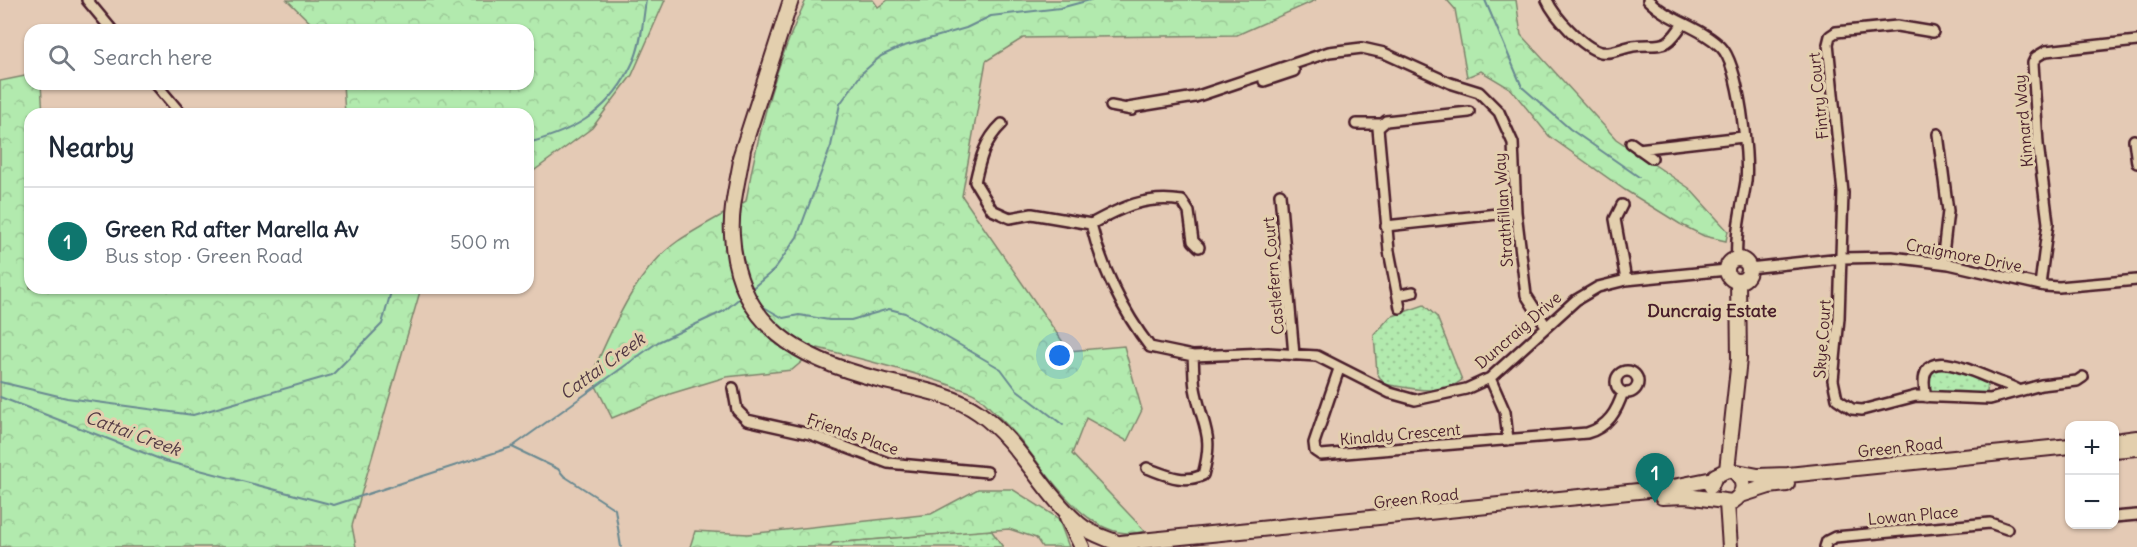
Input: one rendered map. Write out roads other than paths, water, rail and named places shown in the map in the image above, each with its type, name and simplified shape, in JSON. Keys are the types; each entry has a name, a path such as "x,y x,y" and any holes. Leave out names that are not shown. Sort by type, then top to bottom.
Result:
{"main road":[{"path":"791,0 743,149 732,233 737,279 750,316 808,365 825,372 879,380 943,396 974,410 1007,439 1060,505 1079,524 1121,544"},
{"path":"1737,259 1746,262 1749,268 1748,275 1738,281 1730,278 1727,270 1730,261 1737,259"},
{"path":"1731,471 1739,359 1738,281"},
{"path":"2119,440 2137,438"},
{"name":"Green Road","path":"1731,471 1758,476 1788,475 2065,447"},
{"path":"2119,450 2137,448"},
{"name":"Green Road","path":"1741,495 1769,486 2065,456"},
{"path":"1730,547 1722,501 1711,489 1713,479 1718,473 1731,471"},
{"path":"1722,501 1741,495 1742,481 1731,471"},
{"name":"Green Road","path":"1098,547 1676,487 1713,479"},
{"name":"Green Road","path":"1186,547 1669,496 1722,501"},
{"path":"1060,505 1082,547"}],"street":[{"path":"87,0 107,24"},
{"path":"1547,0 1577,37 1601,52 1617,51 1630,46 1661,46 1671,42 1683,23"},
{"path":"1648,0 1721,47 1731,60 1743,137 1746,180 1736,240 1737,259"},
{"name":"Fintry Court","path":"1842,258 1843,193 1828,44 1830,36 1836,32 1896,26 1933,32"},
{"name":"Kinnard Way","path":"2040,285 2048,223 2038,144 2033,63 2036,57 2046,51 2137,41"},
{"name":"Strathfillan Way","path":"1111,106 1128,108 1179,102 1339,50 1362,48 1384,53 1450,84 1479,92 1499,112 1513,143 1516,212 1526,295 1528,303 1546,326"},
{"path":"161,90 176,108"},
{"path":"1356,124 1380,124 1386,121 1469,112"},
{"path":"1002,124 991,134 980,158 975,182 992,210 1010,218 1032,214 1091,224 1116,210 1146,199 1182,201 1189,212 1193,241 1199,247"},
{"path":"1380,124 1377,133 1386,226 1400,308"},
{"path":"1938,134 1948,211 1942,263"},
{"path":"1652,158 1634,146 1743,137"},
{"path":"2134,140 2137,163"},
{"name":"Castlefern Court","path":"1280,194 1294,355"},
{"path":"1622,206 1615,219 1626,280"},
{"path":"1386,226 1516,212"},
{"name":"Duncraig Drive","path":"1091,224 1097,249 1141,335 1150,347 1193,356 1317,356 1390,393 1415,400 1466,389 1490,378 1587,292 1609,283 1626,280 1727,270"},
{"name":"Craigmore Drive","path":"1749,268 1872,256 1942,263 2040,285 2059,287 2137,280"},
{"name":"Skye Court","path":"1842,258 1833,380 1837,399 1852,409 1862,410 1916,396 1970,400 1990,399 2041,385 2077,381 2083,377"},
{"path":"1398,295 1413,292"},
{"path":"1147,468 1176,478 1193,479 1203,475 1209,452 1206,421 1196,393 1193,356"},
{"path":"1926,397 1924,389 1928,370 1935,364 1943,363 1968,368 2020,391"},
{"name":"Kinaldy Crescent","path":"1339,369 1314,443 1315,451 1321,455 1508,440"},
{"path":"1490,378 1505,412 1508,440 1593,431 1611,418 1623,392"},
{"name":"Friends Place","path":"734,388 737,410 747,420 810,434 888,463 987,472"},
{"path":"2119,517 2137,515"},
{"name":"Lowan Place","path":"1825,547 1827,542 1835,537 1990,523 2007,529"}],"waterway":[{"path":"534,141 578,124 592,115 615,92 637,53 646,0"},
{"name":"Cattai Creek","path":"750,290 774,270 797,237 831,146 840,104 862,73 881,56 901,47 966,28 991,16 1060,8 1090,0"},
{"path":"1485,0 1522,87 1570,129 1639,177"},
{"path":"0,382 67,398 193,415 332,375 382,324 390,294"},
{"name":"Cattai Creek","path":"0,397 165,461 334,505 512,447 658,342 724,311 741,297"},
{"path":"762,306 783,318 799,315 829,320 851,320 889,309 905,313 1001,369 1016,389 1063,425"},
{"path":"512,447 558,469 564,476 615,509 621,547"}],"place":[{"name":"Green Rd after Marella Av","path":"1655,503"}],"district":[{"name":"Duncraig Estate","path":"1712,310"}]}
